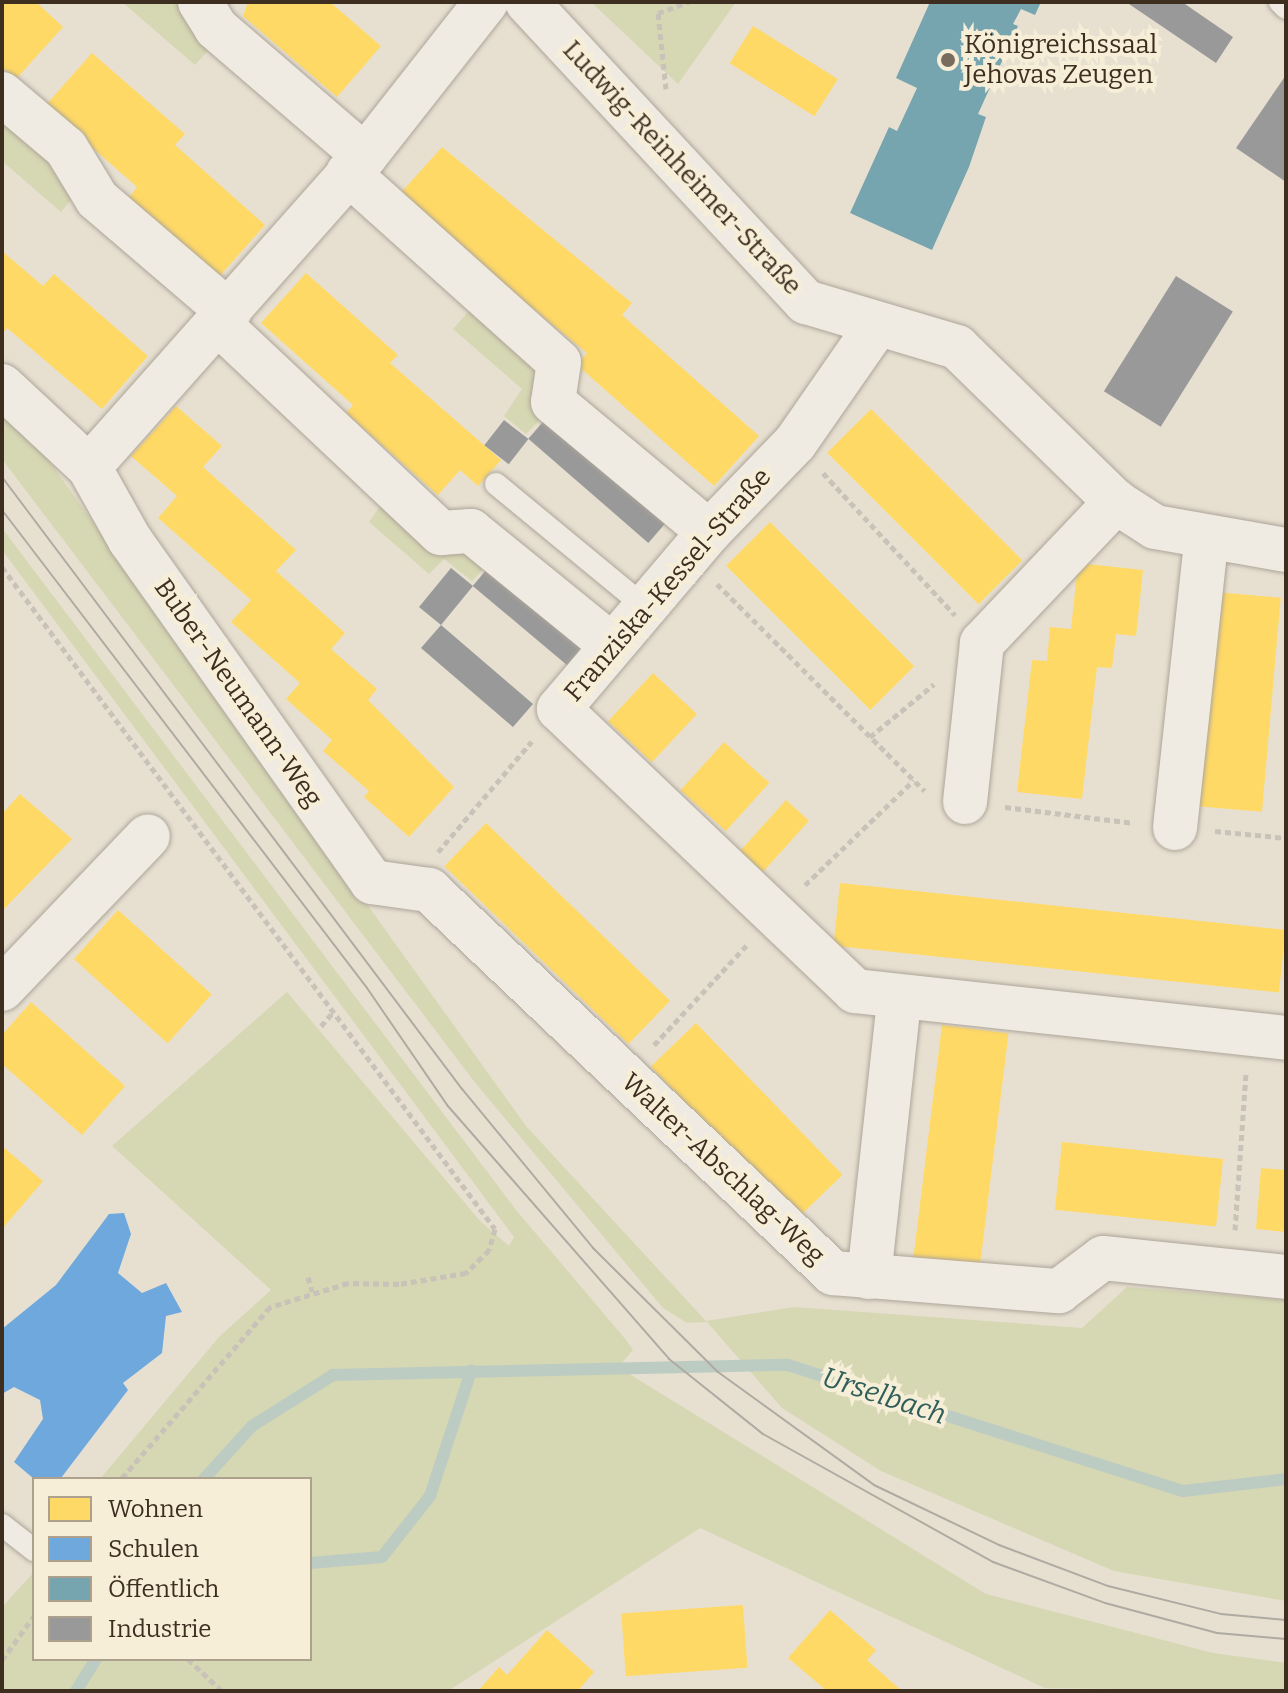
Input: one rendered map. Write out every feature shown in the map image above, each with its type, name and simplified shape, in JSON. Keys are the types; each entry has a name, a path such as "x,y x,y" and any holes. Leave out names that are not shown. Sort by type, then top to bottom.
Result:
{"street":[{"path":"200,2 216,28 559,362 553,402 709,532"},
{"path":"89,467 357,165 486,2"},
{"name":"Ludwig-Reinheimer-Straße","path":"527,2 806,302 875,328 957,347 1116,502 1155,527 1206,541 1286,550"},
{"path":"2,94 66,148 97,199 224,318 441,533 471,531 610,644"},
{"name":"Franziska-Kessel-Straße","path":"875,328 795,443 709,532 610,644 559,709 855,991 899,1001 1268,1036"},
{"name":"Buber-Neumann-Weg","path":"2,386 89,467 130,540 372,882 410,886"},
{"path":"965,802 982,643 1116,502"},
{"path":"1175,828 1206,541"},
{"path":"2,989 148,836"},
{"name":"Walter-Abschlag-Weg","path":"410,886 429,890 833,1273 1059,1291 1103,1258 1286,1277"},
{"path":"869,1277 899,1001"}],"lane":[{"path":"1280,2 1286,8"},
{"path":"496,484 644,606"},
{"path":"2,1525 32,1548"}],"path":[{"path":"666,89 658,13 689,2"},
{"path":"795,443 982,643 870,737"},
{"path":"2,567 495,1229 489,1250 466,1273 312,1291 270,1307 123,1477"},
{"path":"410,886 559,709"},
{"path":"321,1026 333,1012"},
{"path":"1232,1271 1268,1036"},
{"path":"308,1277 312,1291"},
{"path":"2,1660 32,1619"},
{"path":"190,1661 222,1691"}],"green space":[{"path":"122,2 176,2 215,43 195,65"},
{"path":"591,2 736,2 678,84"},
{"path":"2,115 62,160 74,196 61,212 2,161"},
{"path":"475,304 553,366 545,415 526,434 504,416 522,389 453,329"},
{"path":"2,406 24,426 526,1126 706,1321 794,1307 1082,1328 1127,1287 1286,1300 1286,1601 1114,1571 881,1471 782,1408 707,1322 687,1323 663,1308 473,1080 2,459"},
{"path":"386,498 489,563 472,581 444,559 429,574 369,522"},
{"path":"2,528 516,1210 627,1341 633,1350 618,1367 986,1594 1213,1653 1286,1663 1286,1691 1045,1688 700,1528 448,1691 2,1691 2,1607 32,1574 32,1661 312,1661 312,1477 102,1477 219,1337 271,1290 112,1146 287,992 481,1222 509,1246 514,1237 2,550"}],"building: Wohnen":[{"path":"2,2 36,2 63,27 16,79 2,67"},
{"path":"248,2 330,2 381,46 337,97 243,16"},
{"path":"753,26 838,79 814,116 730,63"},
{"path":"92,53 185,134 175,145 265,225 218,278 128,199 137,187 45,106"},
{"path":"442,147 632,303 622,315 759,436 714,486 577,365 587,353 397,197"},
{"path":"2,251 43,286 54,274 148,356 102,409 7,328 2,334"},
{"path":"306,273 398,355 390,363 501,460 478,486 460,470 438,495 346,413 353,405 261,323"},
{"path":"176,406 222,446 203,467 296,550 276,571 345,633 331,649 377,689 368,700 454,787 409,837 364,797 369,791 323,751 332,740 286,699 300,683 231,622 251,600 158,518 177,496 131,456"},
{"path":"871,409 1022,560 978,604 827,453"},
{"path":"770,522 914,666 870,710 726,566"},
{"path":"1078,563 1143,570 1136,636 1116,634 1112,668 1097,667 1082,799 1017,792 1032,660 1047,661 1050,627 1071,629"},
{"path":"1216,592 1281,598 1262,812 1197,806"},
{"path":"653,673 697,714 652,762 608,721"},
{"path":"724,742 769,783 726,831 681,790"},
{"path":"20,794 72,839 2,911 2,814"},
{"path":"786,800 809,821 763,872 740,851"},
{"path":"486,823 670,1001 628,1044 444,866"},
{"path":"840,883 1286,930 1279,992 833,946"},
{"path":"118,910 212,994 167,1043 74,959"},
{"path":"31,1002 125,1086 82,1135 2,1064 2,1035"},
{"path":"696,1023 843,1175 797,1219 651,1067"},
{"path":"942,1025 1009,1033 979,1273 913,1265"},
{"path":"1062,1142 1223,1159 1216,1227 1055,1210"},
{"path":"2,1146 43,1181 2,1229"},
{"path":"1261,1168 1286,1170 1286,1232 1256,1229"},
{"path":"743,1605 747,1668 626,1676 621,1614"},
{"path":"830,1610 876,1650 867,1660 902,1691 827,1691 788,1658"},
{"path":"547,1630 594,1672 578,1691 478,1691 499,1667 507,1675"}],"building: Schulen":[{"path":"124,1213 131,1234 118,1273 142,1293 166,1283 182,1312 166,1316 162,1353 123,1383 128,1390 62,1477 32,1477 14,1462 43,1419 40,1400 14,1387 2,1394 2,1329 56,1285 109,1214"}],"building: Öffentlich":[{"path":"930,2 1041,2 1035,15 1021,9 1013,24 1018,26 978,114 986,117 969,167 932,250 850,213 889,127 897,131 917,88 896,78"}],"building: Industrie":[{"path":"1126,2 1182,2 1233,37 1216,63"},
{"path":"1286,75 1286,182 1236,148"},
{"path":"1176,276 1233,312 1161,427 1104,391"},
{"path":"548,416 668,520 648,543 528,439"},
{"path":"504,420 528,439 509,464 484,445"},
{"path":"492,563 589,644 569,667 473,586"},
{"path":"451,568 473,586 441,625 419,607"},
{"path":"441,625 533,704 513,727 421,648"}],"waterway":[{"name":"Urselbach","path":"206,1477 252,1426 333,1375 788,1365 1183,1491 1286,1479"},
{"name":"Urselbach","path":"312,1563 382,1557 430,1496 471,1371"},
{"name":"Urselbach","path":"76,1691 95,1661"}],"tram line":[{"path":"2,477 462,1089 593,1248 718,1372 874,1485 999,1545 1108,1586 1221,1614 1286,1620"},
{"path":"2,510 367,988 447,1105 669,1359 763,1434 993,1562 1105,1603 1217,1633 1286,1639"}],"place":[{"name":"Königreichssaal Jehovas Zeugen","path":"948,60"}]}
